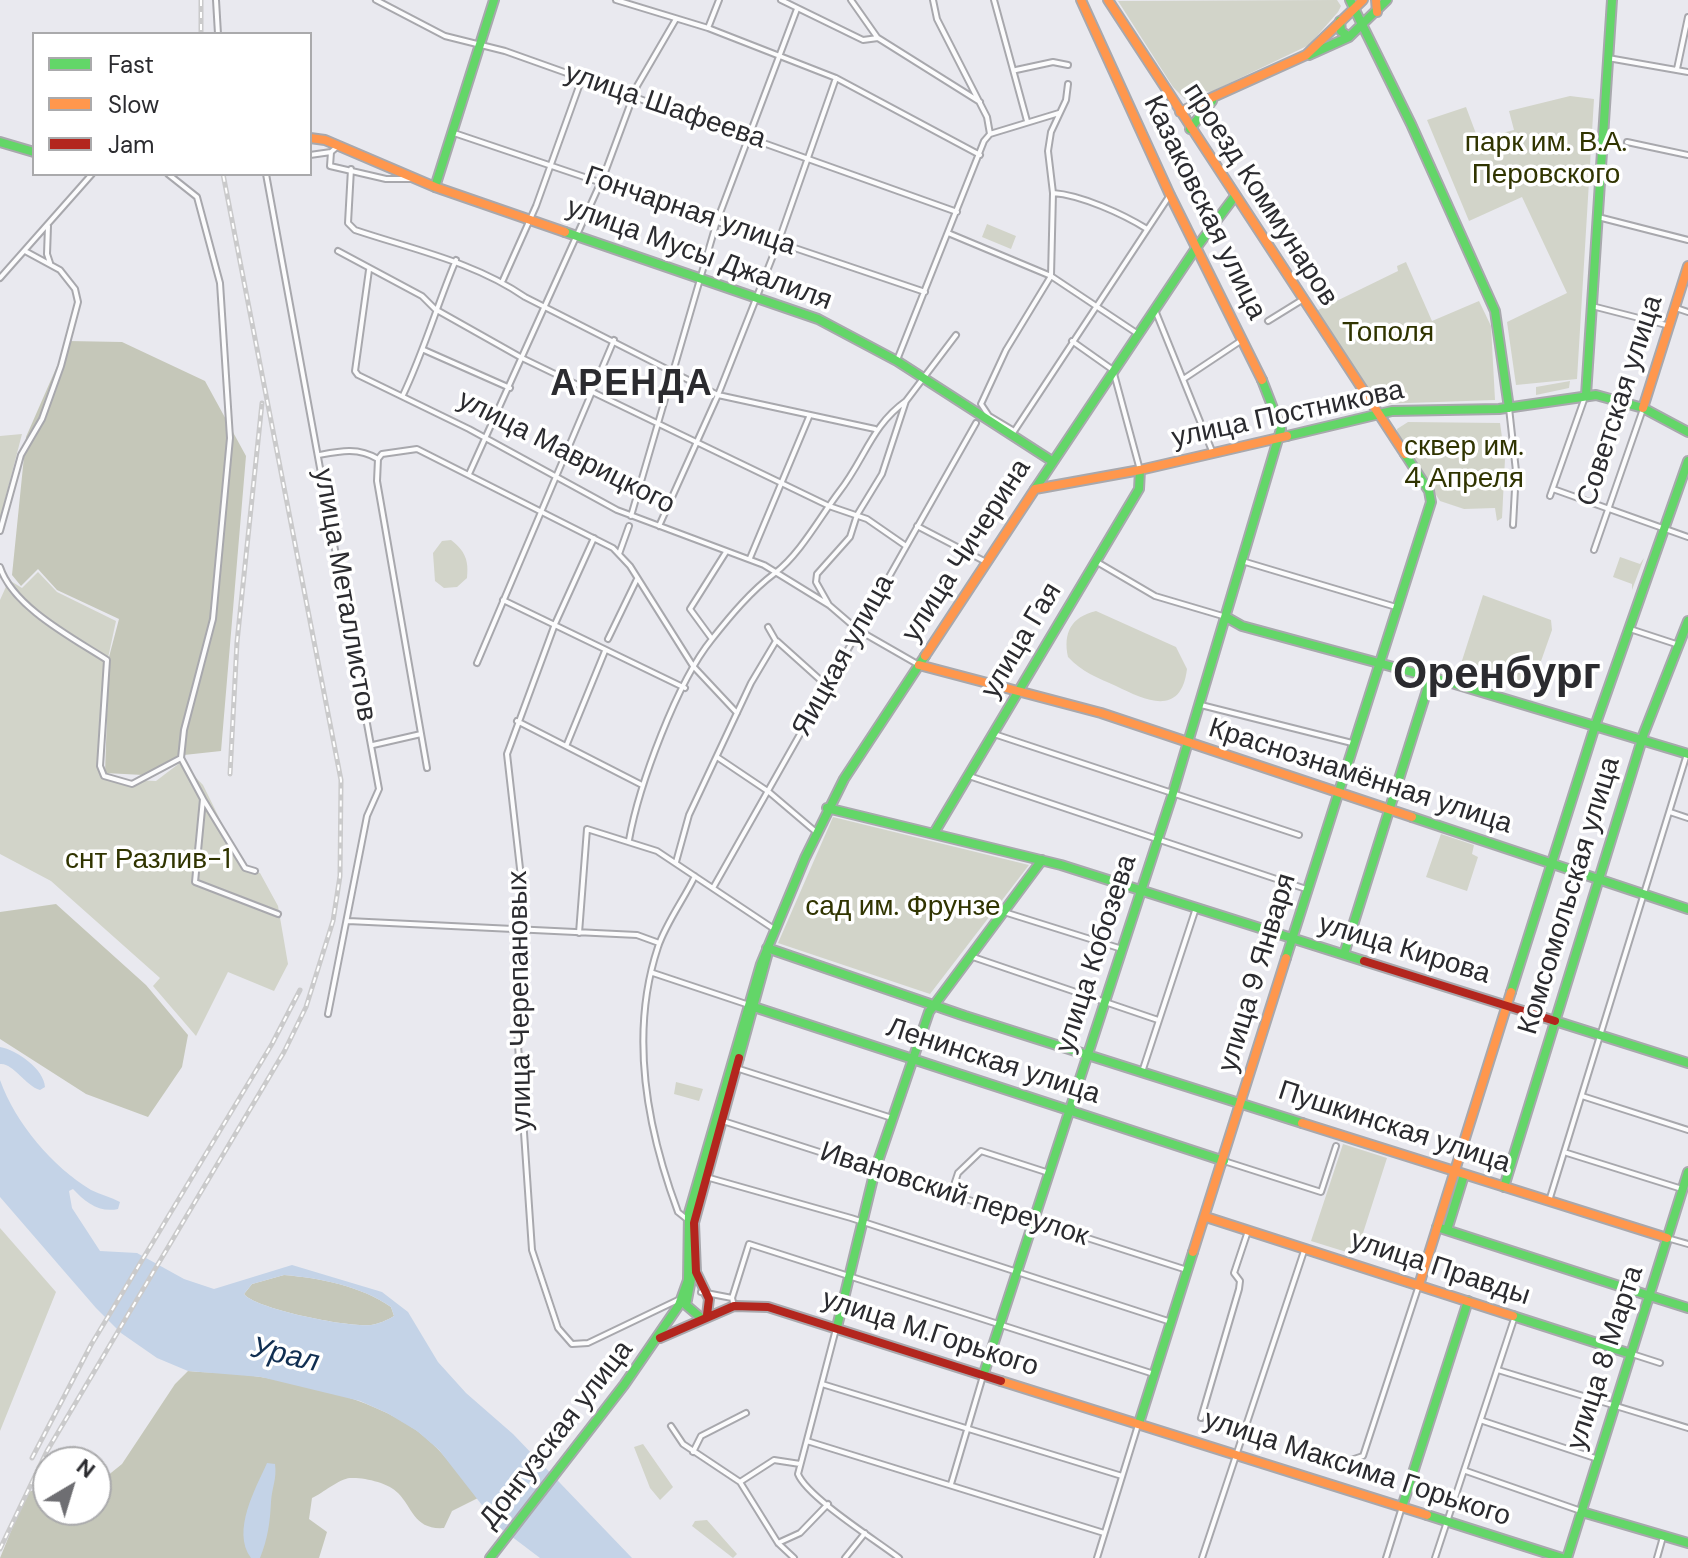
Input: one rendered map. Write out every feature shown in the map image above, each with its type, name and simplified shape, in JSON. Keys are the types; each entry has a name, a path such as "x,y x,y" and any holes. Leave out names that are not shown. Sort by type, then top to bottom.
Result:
{"main road":[{"path":"435,187 494,0"},
{"name":"Казаковская улица","path":"1081,0 1170,195 1280,419 1279,436"},
{"name":"проезд Коммунаров","path":"1108,0 1377,413"},
{"path":"1306,55 1340,21 1352,3 1363,0"},
{"path":"1376,0 1377,12"},
{"path":"1180,112 1349,37 1387,0"},
{"path":"1586,395 1612,0"},
{"path":"1352,3 1495,311 1509,408"},
{"path":"1340,21 1341,31 1349,37"},
{"path":"1190,129 1214,98"},
{"path":"0,132 2,142 32,151"},
{"name":"улица Мусы Джалиля","path":"312,138 334,149 435,187 757,295 844,330 1013,433 1052,461"},
{"name":"улица Чичерина","path":"695,1295 693,1230 767,948 827,808 1052,461 1196,248 1235,196"},
{"name":"Советская улица","path":"1643,408 1688,266"},
{"name":"улица Постникова","path":"1035,489 1140,470 1377,413 1509,408 1586,395 1643,408 1688,432"},
{"name":"улица 9 Января","path":"1139,1423 1224,1161 1290,937 1431,502 1429,491 1377,413"},
{"name":"улица Кобозева","path":"984,1373 1201,705 1279,436"},
{"path":"1442,1229 1454,1172 1595,726 1688,461"},
{"name":"улица Гая","path":"934,833 1139,489 1140,470"},
{"path":"1226,617 1242,626 1431,677 1688,754"},
{"name":"Комсомольская улица","path":"1504,1187 1642,741 1688,621"},
{"name":"улица Маврицкого","path":"919,665 1017,692"},
{"path":"1344,954 1387,809 1431,677"},
{"name":"Краснознамённая улица","path":"1017,692 1101,713 1688,909"},
{"name":"улица Кирова","path":"827,808 1042,860 1688,1063"},
{"path":"837,1327 875,1170 933,1005 1042,860"},
{"name":"Пушкинская улица","path":"767,948 1087,1055 1667,1238"},
{"name":"улица Чичерина","path":"695,1295 688,1280 688,1220 752,1006"},
{"name":"Ленинская улица","path":"752,1006 1224,1161"},
{"name":"улица 8 Марта","path":"1564,1558 1582,1512 1688,1172"},
{"path":"1419,1285 1464,1175"},
{"name":"улица Правды","path":"1206,1217 1631,1354"},
{"path":"1442,1229 1688,1308"},
{"path":"695,1295 704,1316"},
{"path":"695,1295 687,1308 704,1316"},
{"name":"Донгузская улица","path":"490,1558 658,1338 695,1295"},
{"path":"1402,1507 1468,1301"},
{"name":"улица М.Горького","path":"658,1338 733,1302 768,1307 1139,1423"},
{"name":"улица Максима Горького","path":"1139,1423 1564,1558"},
{"path":"1582,1512 1688,1543"}],"street":[{"path":"216,0 218,32"},
{"name":"улица Шафеева","path":"376,0 445,36 582,78 957,212"},
{"path":"616,0 708,28 836,78 980,155"},
{"path":"708,28 719,0"},
{"path":"781,0 863,40 878,38"},
{"path":"851,0 878,38 980,102"},
{"path":"897,361 990,134 980,102 937,19 933,0"},
{"path":"994,0 1016,70 1027,121"},
{"path":"631,516 699,275 747,135 797,9"},
{"path":"1677,69 1688,17"},
{"path":"469,474 488,440 575,233 601,181 644,70 676,19"},
{"path":"1608,58 1688,72"},
{"path":"1016,70 1053,62 1068,65"},
{"path":"503,280 582,78"},
{"path":"658,527 718,395 778,243 836,78"},
{"path":"1068,84 1066,100 1048,151 1053,193 1051,276 1006,350 981,404 989,416 1013,433 1170,195"},
{"path":"990,134 1059,113"},
{"name":"Гончарная улица","path":"454,133 925,292"},
{"path":"1627,142 1688,155"},
{"path":"312,154 334,149 330,166 403,182 413,179"},
{"path":"351,169 348,223 351,228 456,260 503,280 545,307 718,395 875,429"},
{"path":"0,278 90,176"},
{"path":"171,176 197,197 220,283 230,438 213,619 184,730 181,758 245,868 255,871"},
{"name":"улица Металлистов","path":"266,176 379,789 367,816 328,1014"},
{"path":"1053,193 1085,199 1147,229"},
{"path":"1598,217 1688,240"},
{"path":"48,223 46,249 50,263"},
{"path":"948,233 1051,276 1138,334"},
{"path":"0,531 30,434 42,419 61,366 78,302 67,277 50,263 25,251"},
{"path":"338,251 422,296 435,309 522,358 829,506 857,515 906,546"},
{"path":"403,395 424,350 435,309 456,260"},
{"name":"улица Маврицкого","path":"369,270 355,371 631,516 764,565 829,605 858,630 919,665"},
{"path":"1268,321 1302,300"},
{"path":"1592,306 1670,326"},
{"path":"1676,308 1688,312"},
{"path":"1155,310 1212,451"},
{"path":"629,840 642,785 693,666 759,583 775,573 829,506 858,466 875,429 906,401 956,335"},
{"path":"477,663 614,340"},
{"path":"1185,378 1242,340"},
{"path":"1072,341 1113,370 1140,470"},
{"path":"424,350 510,388"},
{"path":"1550,496 1586,395"},
{"path":"829,605 828,598 816,582 817,574 850,537 857,515 882,474 906,401"},
{"path":"1509,408 1516,471 1513,525"},
{"name":"Советская улица","path":"1594,550 1643,408"},
{"path":"750,559 809,417"},
{"name":"Яицкая улица","path":"713,888 976,423"},
{"path":"427,768 377,481 378,459 382,454 417,449 594,538 619,554 693,666 737,713"},
{"path":"318,455 349,450 366,452 378,459"},
{"path":"1553,489 1688,537"},
{"path":"619,554 629,526"},
{"path":"917,526 986,562"},
{"name":"улица Черепановых","path":"594,538 555,624 517,721 506,766 523,895 516,1015 532,1250 558,1328 568,1343 583,1345 695,1295"},
{"path":"712,639 690,609 692,600 726,552"},
{"path":"1242,561 1396,607"},
{"path":"1096,562 1155,596 1226,617"},
{"path":"759,583 764,565"},
{"path":"0,567 4,579 47,621 107,660 100,766 104,776 132,784 181,758"},
{"path":"608,639 637,579"},
{"path":"503,600 685,688"},
{"path":"768,627 776,641 826,685"},
{"path":"1630,629 1679,645"},
{"path":"676,862 689,815 737,713 776,641"},
{"path":"567,744 605,651"},
{"path":"1201,705 1352,743"},
{"path":"517,721 642,785"},
{"path":"992,733 1172,796 1299,835"},
{"path":"372,745 421,734"},
{"path":"1549,1201 1567,1153 1600,1035 1688,754"},
{"path":"717,757 769,792 816,832"},
{"path":"967,775 1306,889"},
{"path":"203,799 195,882 278,914"},
{"path":"1670,812 1688,818"},
{"path":"579,933 587,829 629,840 676,862 774,929"},
{"path":"688,1220 678,1212 655,1136 646,1086 642,1036 659,943 695,876"},
{"path":"1142,1072 1196,908"},
{"path":"1004,912 1122,949"},
{"path":"347,921 637,935 659,943"},
{"path":"970,956 1158,1020"},
{"name":"Ленинская улица","path":"653,973 752,1006"},
{"path":"736,1068 892,1118"},
{"path":"1582,1096 1688,1130"},
{"name":"Ивановский переулок","path":"721,1120 1188,1270"},
{"name":"Ленинская улица","path":"1224,1161 1321,1192 1336,1146"},
{"path":"951,1194 958,1173 981,1151 1049,1173"},
{"path":"1567,1153 1682,1189"},
{"path":"706,1177 862,1223 1171,1322"},
{"path":"1201,1418 1239,1289 1240,1281 1234,1273 1248,1231"},
{"name":"Пушкинская улица","path":"1667,1238 1688,1244"},
{"path":"695,1295 733,1302 749,1244 1155,1374"},
{"path":"1202,1558 1305,1248"},
{"path":"1331,1455 1348,1461 1363,1456 1419,1285"},
{"path":"1435,1558 1458,1483 1466,1471 1483,1421 1515,1316"},
{"path":"837,1327 798,1474 802,1482 828,1504 899,1558"},
{"name":"улица Правды","path":"1631,1354 1660,1363"},
{"path":"1498,1370 1688,1428"},
{"name":"улица Кобозева","path":"951,1484 984,1373"},
{"path":"822,1384 1122,1476"},
{"path":"693,1452 701,1436 746,1413"},
{"path":"1483,1421 1598,1459"},
{"name":"улица 9 Января","path":"1097,1558 1139,1423"},
{"path":"671,1426 678,1440 740,1482 778,1543 794,1558"},
{"path":"807,1441 1104,1533"},
{"path":"740,1482 774,1460 800,1464"},
{"path":"1466,1471 1582,1512"},
{"path":"778,1543 800,1533 828,1504"},
{"path":"1386,1558 1402,1507"},
{"path":"845,1558 865,1533"},
{"path":"1657,1558 1664,1536"}],"green space":[{"path":"1337,0 1341,6 1338,12 1309,45 1211,92 1196,90 1187,101 1173,87 1118,1"},
{"name":"парк им. В.А. Перовского","path":"1570,96 1594,99 1577,379 1516,385 1507,322 1567,293 1522,197 1469,221 1427,120 1466,107 1478,139 1514,130 1509,111"},
{"path":"987,224 1016,236 1011,249 982,237"},
{"name":"Тополя","path":"1406,262 1432,321 1479,301 1491,326 1495,400 1379,404 1316,311 1398,271 1397,266"},
{"path":"1570,381 1569,388 1536,395 1536,387"},
{"name":"сквер им. 4 Апреля","path":"1408,422 1500,423 1505,459 1502,518 1497,521 1495,508 1464,509 1440,501 1398,437 1397,429"},
{"path":"22,434 0,519 0,436"},
{"path":"451,540 465,556 467,578 457,587 444,588 435,581 433,553 442,541"},
{"path":"1620,557 1640,564 1644,558 1632,590 1632,584 1613,577"},
{"name":"снт Разлив-1","path":"38,572 57,592 116,621 108,658 102,779 156,781 181,762 203,785 244,868 260,873 278,906 288,964 274,991 228,972 196,1036 153,986 160,978 51,881 0,854 0,600 9,580 22,588"},
{"path":"1483,595 1551,620 1552,630 1529,687 1520,689 1459,670"},
{"path":"1096,611 1176,647 1187,669 1177,694 1170,700 1160,701 1138,696 1090,674 1068,657 1067,641 1071,627 1080,617"},
{"name":"сад им. Фрунзе","path":"833,817 1029,865 930,994 778,943"},
{"path":"1441,834 1474,845 1472,854 1478,857 1467,891 1426,877"},
{"path":"676,1082 703,1089 699,1101 674,1094"},
{"path":"1343,1144 1387,1158 1356,1255 1311,1241"},
{"path":"0,1228 56,1292 0,1431"},
{"path":"643,1444 673,1487 660,1500 650,1488 634,1447"},
{"path":"707,1520 737,1554 733,1558 692,1526 695,1521"}],"shaded area":[{"path":"68,341 122,342 205,381 246,456 221,751 184,755 143,775 105,773 109,657 119,619 57,590 38,569 21,586 12,575 26,437"},
{"path":"56,904 146,985 188,1035 182,1067 148,1117 86,1094 0,1039 0,912"},
{"path":"284,1275 353,1288 391,1307 394,1316 371,1325 344,1324 266,1306 244,1294 252,1284"},
{"path":"188,1371 231,1373 282,1381 354,1399 397,1418 425,1437 478,1498 452,1511 444,1528 434,1528 420,1522 389,1486 369,1480 346,1479 312,1498 309,1519 327,1532 319,1558 0,1558 27,1492 32,1491 32,1526 112,1526 112,1472 122,1464 175,1384"}],"water":[{"path":"0,1047 28,1061 40,1074 45,1087 40,1090 34,1087 5,1064 0,1064"},
{"name":"Урал","path":"0,1080 15,1112 49,1156 91,1190 120,1202 118,1209 99,1208 73,1189 69,1191 72,1208 100,1251 137,1253 184,1279 214,1289 292,1265 382,1292 408,1312 438,1362 466,1393 513,1434 632,1558 540,1558 499,1527 439,1450 417,1431 360,1401 261,1377 188,1371 157,1358 121,1333 96,1308 0,1197","holes":["284,1275 340,1284 367,1294 391,1307 394,1316 371,1325 344,1324 266,1306 244,1294 252,1284"]},
{"path":"267,1463 275,1464 268,1530 260,1558 251,1558 245,1547 244,1523"}],"railway":[{"path":"201,0 201,32"},
{"path":"0,1549 47,1451 284,1052 306,1007 333,921 340,876 341,780 223,176"},
{"path":"230,774 237,642 262,403"},
{"path":"38,1446 91,1345 272,1044 300,990"}],"traffic: fast":[{"path":"435,187 494,0"},
{"path":"1350,0 1411,124 1495,311 1509,408"},
{"path":"1309,55 1349,37 1387,0"},
{"path":"1586,395 1612,0"},
{"path":"1340,21 1341,31 1349,37"},
{"path":"1190,129 1212,101"},
{"path":"0,142 32,151"},
{"path":"1035,489 1196,248 1235,196"},
{"path":"565,232 818,319 897,361 1052,461"},
{"path":"984,1373 1172,796 1281,429 1262,380"},
{"path":"1287,436 1392,411 1499,409 1596,395 1643,408 1688,432"},
{"path":"1286,958 1431,502 1429,491 1405,454"},
{"path":"1511,992 1595,726 1688,461"},
{"path":"934,833 1139,489 1140,470"},
{"path":"1226,617 1242,626 1445,681 1688,754"},
{"path":"1504,1187 1644,733 1688,621"},
{"path":"490,1558 624,1385 679,1305 688,1280 689,1213 761,964 805,858 844,779 925,656"},
{"path":"1344,954 1431,677"},
{"path":"827,808 1061,865 1364,961"},
{"path":"1412,817 1688,909"},
{"path":"837,1327 875,1170 929,1012 1042,860"},
{"path":"767,948 965,1016 1302,1123"},
{"path":"739,1058 767,956"},
{"path":"754,1007 1224,1161"},
{"path":"1555,1021 1688,1063"},
{"path":"1567,1558 1688,1172"},
{"path":"1447,1230 1464,1175"},
{"path":"1437,1227 1650,1296"},
{"path":"1139,1423 1193,1252"},
{"path":"693,1269 686,1305 700,1317"},
{"path":"1650,1296 1688,1308"},
{"path":"1402,1507 1468,1301"},
{"path":"1513,1316 1631,1354"},
{"path":"1582,1512 1688,1543"},
{"path":"1427,1515 1562,1558"}],"traffic: slow":[{"path":"1081,0 1170,195 1262,380"},
{"path":"1108,0 1405,454"},
{"path":"1180,112 1306,55 1363,0"},
{"path":"1376,0 1377,12"},
{"path":"312,138 325,140 435,187 565,232"},
{"path":"1643,408 1688,266"},
{"path":"925,656 1035,489 1140,470 1287,436"},
{"path":"919,665 1101,713 1412,817"},
{"path":"1193,1252 1286,958"},
{"path":"1419,1285 1511,992"},
{"path":"1302,1123 1667,1238"},
{"path":"1206,1217 1513,1316"},
{"path":"1001,1381 1427,1515"}],"traffic: jam":[{"path":"1364,961 1555,1021"},
{"path":"707,1315 709,1299 696,1272 694,1223 739,1058"},
{"path":"660,1338 734,1306 768,1307 1001,1381"}],"district":[{"name":"АРЕНДА","path":"632,386"},
{"name":"Оренбург","path":"1497,676"}]}
